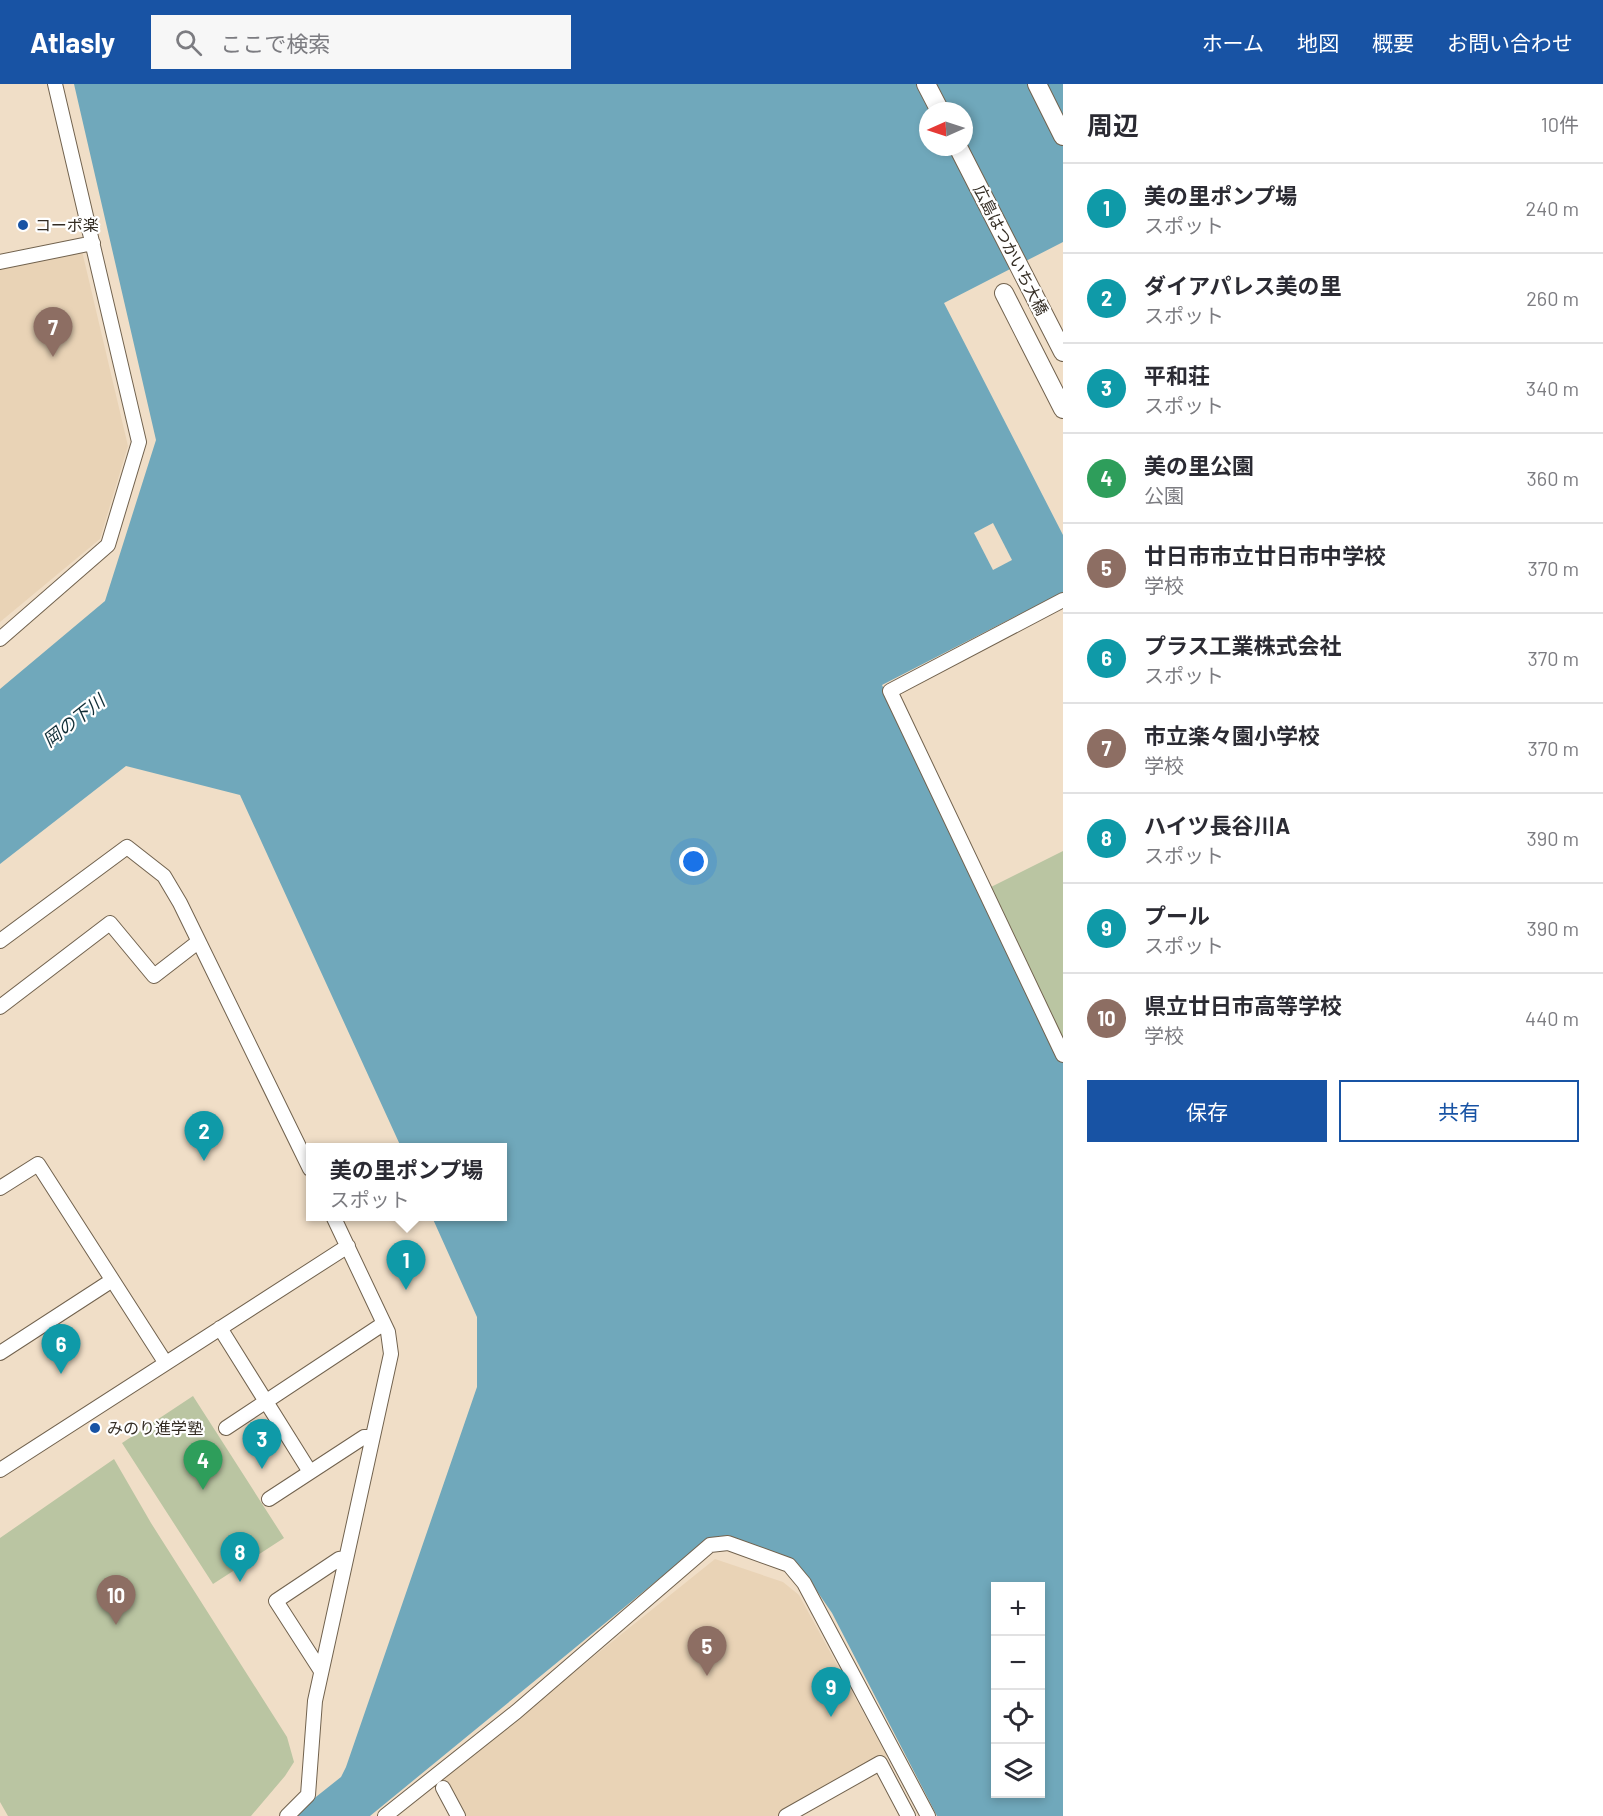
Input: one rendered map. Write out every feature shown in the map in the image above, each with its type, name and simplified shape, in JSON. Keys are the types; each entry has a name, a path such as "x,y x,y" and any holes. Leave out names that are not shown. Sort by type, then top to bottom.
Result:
{"street":[{"path":"0,639 108,545 139,442 55,84"},
{"path":"926,84 935,102"},
{"path":"1037,84 1063,136"},
{"name":"広島はつかいち大橋","path":"963,156 1063,352"},
{"path":"0,262 93,243"},
{"path":"1004,293 1062,405"},
{"path":"1063,600 890,691 1063,1055"},
{"path":"0,941 127,847 164,876 180,903 306,1161"},
{"path":"0,1007 110,923 154,976 198,942"},
{"path":"0,1188 38,1164 165,1362"},
{"path":"287,1816 308,1795 315,1701 391,1354 388,1332 336,1221"},
{"path":"0,1470 348,1246"},
{"path":"0,1353 111,1281"},
{"path":"226,1428 383,1324"},
{"path":"220,1328 310,1472"},
{"path":"269,1499 364,1437 372,1437"},
{"path":"386,1816 516,1712 710,1545 728,1543 789,1565 804,1583 927,1816"},
{"path":"321,1671 276,1601 339,1559 346,1557"},
{"path":"786,1816 880,1763 908,1816"},
{"path":"443,1788 458,1816"}],"shaded area":[{"path":"82,251 128,446 100,539 0,622 0,267"},
{"path":"715,1559 783,1582 799,1595 887,1756 778,1816 460,1816 440,1780"}],"green space":[{"path":"1063,851 1063,1047 987,889"},
{"path":"193,1396 284,1538 213,1584 122,1443"},
{"path":"114,1459 151,1523 287,1737 294,1762 251,1816 8,1816 0,1802 0,1538"}],"water":[{"name":"岡の下川","path":"74,84 1063,84 1063,242 944,303 1063,535 1063,592 882,685 1063,1062 1063,1816 937,1816 832,1613 799,1565 728,1535 708,1540 370,1816 292,1816 341,1777 346,1767 477,1387 477,1317 434,1221 507,1221 507,1143 399,1143 240,795 126,766 0,864 0,689 105,601 156,440"}],"pier":[{"path":"993,523 1012,560 993,570 974,533"}],"place":[{"name":"コーポ楽","path":"23,225"},
{"name":"市立楽々園小学校","path":"53,357"},
{"name":"ダイアパレス美の里","path":"204,1161"},
{"name":"美の里ポンプ場","path":"406,1290"},
{"name":"プラス工業株式会社","path":"61,1374"},
{"name":"みのり進学塾","path":"95,1428"},
{"name":"平和荘","path":"262,1469"},
{"name":"美の里公園","path":"203,1490"},
{"name":"ハイツ長谷川A","path":"240,1582"},
{"name":"県立廿日市高等学校","path":"116,1625"},
{"name":"廿日市市立廿日市中学校","path":"707,1676"},
{"name":"プール","path":"831,1717"}]}
